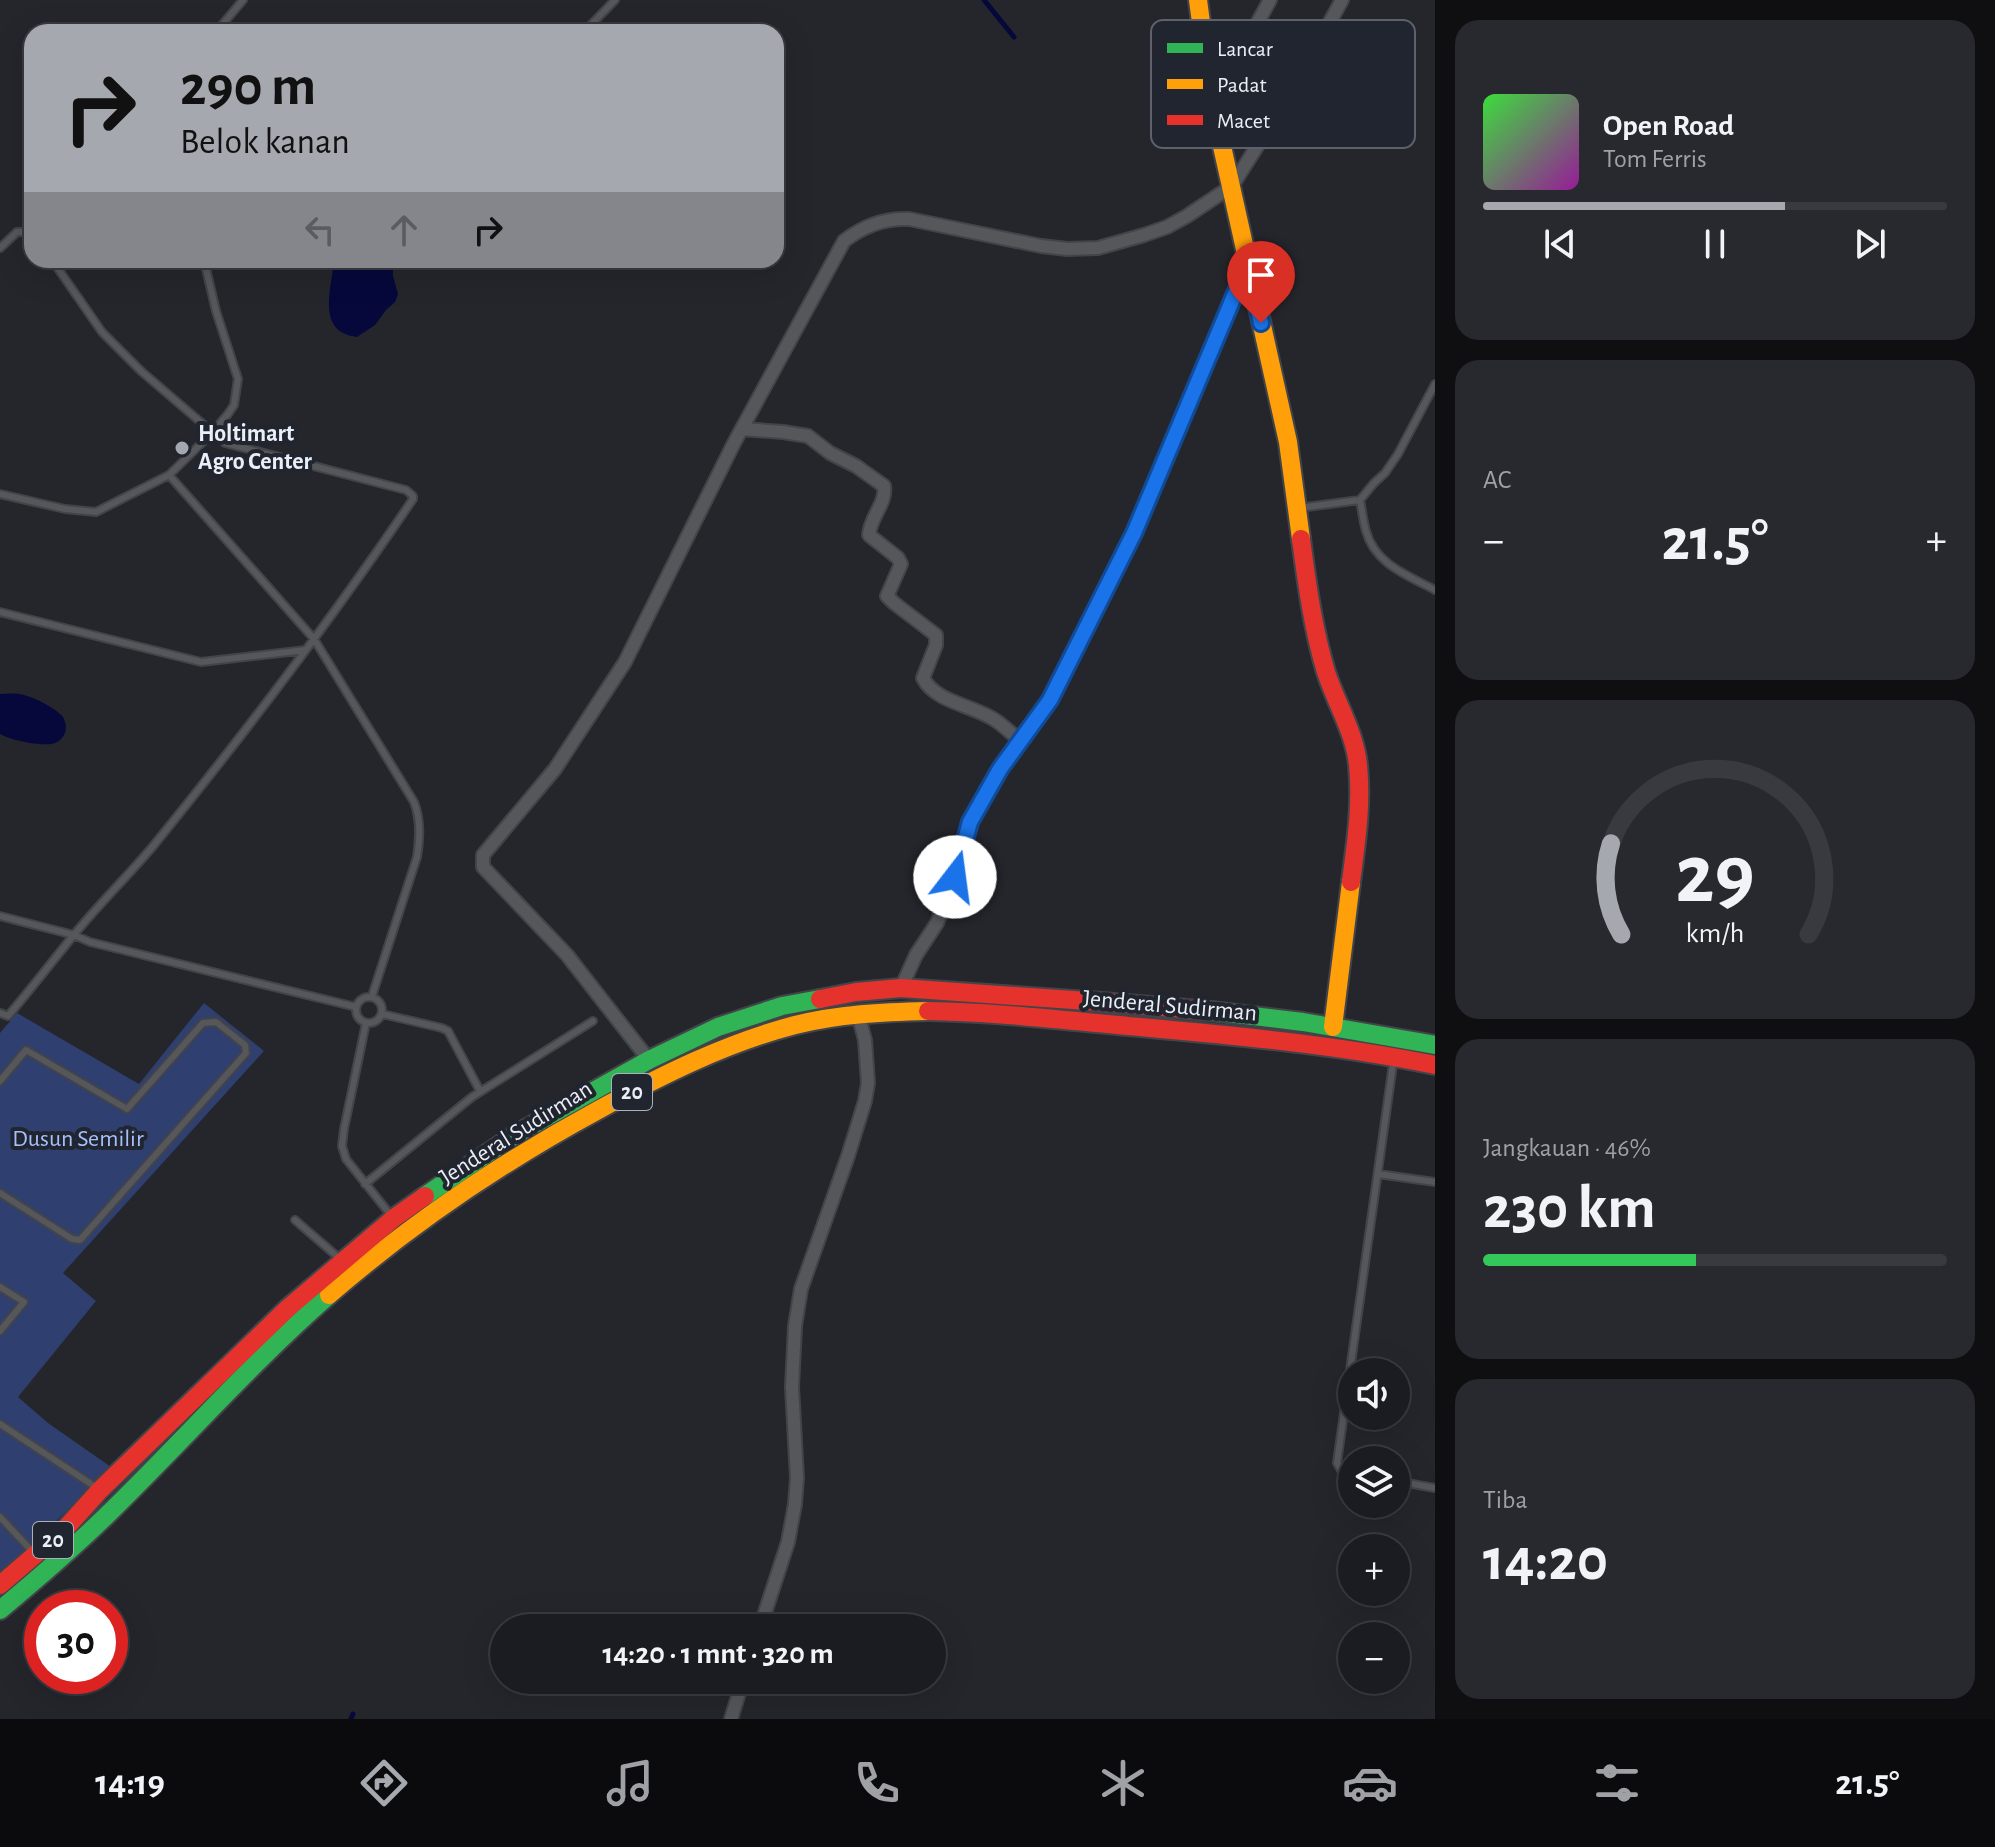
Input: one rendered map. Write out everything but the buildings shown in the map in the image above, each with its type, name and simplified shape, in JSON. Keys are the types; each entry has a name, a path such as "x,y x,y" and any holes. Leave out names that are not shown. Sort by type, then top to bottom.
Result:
{"main road":[{"path":"1198,0 1201,20"},
{"path":"1223,148 1288,442 1313,623 1358,763 1356,853 1333,1027"},
{"name":"20","path":"0,1585 64,1530 100,1490 288,1308 342,1261 400,1225 513,1136 649,1060 718,1027 782,1006 856,992 901,988 1188,1009 1333,1027 1435,1045"},
{"name":"Jenderal Sudirman","path":"0,1610 75,1545 400,1225 593,1112 668,1072 726,1046 786,1027 858,1014 919,1010 1329,1046 1435,1065"}],"street":[{"path":"1259,20 1270,0"},
{"path":"1331,20 1342,0"},
{"path":"649,1060 567,955 483,867 482,860 486,850 555,769 625,662 742,429 844,241 867,226 909,219 1041,246 1098,248 1167,227 1187,216 1232,186 1256,148"},
{"path":"901,988 916,955 937,923 955,877 970,822 1000,769 1050,700 1134,533 1248,263"},
{"path":"742,429 808,436 884,486 885,497 869,524 869,535 898,558 901,564 887,596 936,635 936,645 923,678 927,687 995,720 1021,741"},
{"path":"765,1614 788,1542 795,1504 797,1478 792,1387 795,1326 801,1289 848,1156 868,1083 865,1040 858,1014"},
{"path":"731,1719 739,1694"}],"lane":[{"path":"223,24 243,0"},
{"path":"592,24 615,0"},
{"path":"0,248 17,232 24,232"},
{"path":"0,1013 8,1016 160,837 306,650 413,499 406,490 225,443 141,371 102,332 58,268"},
{"path":"0,494 65,509 96,512 169,475 212,433 234,405 238,379 206,268"},
{"path":"1298,508 1360,500 1398,454 1435,384"},
{"path":"169,475 314,639 414,802 418,820 417,857 372,996"},
{"path":"1360,500 1366,533 1380,558 1435,590"},
{"path":"0,612 201,662 306,650"},
{"path":"0,916 90,942 356,1007"},
{"path":"366,1023 357,1015 356,1007 360,1000 372,996"},
{"path":"366,1023 377,1020 382,1014 382,1005 372,996"},
{"path":"382,1014 448,1031 480,1091"},
{"path":"365,1184 480,1091 593,1021"},
{"path":"0,1081 26,1050 127,1109 203,1023 216,1022 245,1045 246,1053 80,1240 72,1239 0,1193"},
{"path":"366,1023 342,1139 346,1159 400,1225"},
{"path":"1339,1446 1394,1057"},
{"path":"1378,1174 1435,1182"},
{"path":"295,1220 342,1261"},
{"path":"0,1287 24,1302 0,1331"},
{"path":"0,1424 100,1490"},
{"path":"1410,1484 1435,1488"},
{"path":"0,1517 35,1555"}],"green space":[{"name":"Dusun Semilir","path":"204,1003 264,1051 63,1273 96,1301 18,1397 48,1423 111,1467 36,1541 0,1571 0,1033 17,1013 139,1084"}],"shaded area":[{"path":"333,268 393,268 398,294 395,302 375,325 357,337 335,327 329,295"},
{"path":"0,694 24,695 60,713 66,728 64,735 53,744 44,744 18,741 0,734"}],"waterway":[{"path":"984,0 1014,37"},
{"path":"351,1719 353,1714"}],"traffic: fast":[{"path":"425,1196 513,1136 649,1060 718,1027 782,1006 820,999"},
{"path":"1211,1011 1303,1022 1435,1045"},
{"path":"0,1610 106,1516 329,1295"}],"traffic: slow":[{"path":"1198,0 1201,20"},
{"path":"1222,148 1288,442 1301,539"},
{"path":"1333,1027 1351,882"},
{"path":"329,1295 426,1218 494,1172 564,1129 671,1072 744,1041 795,1025 861,1014 928,1011"}],"traffic: jam":[{"path":"1301,539 1321,656 1353,741 1358,765 1359,809 1351,882"},
{"path":"820,999 901,988 1211,1011"},
{"path":"928,1011 1008,1015 1251,1038 1435,1065"},
{"path":"0,1585 64,1530 100,1490 288,1308 394,1218 425,1196"}],"place":[{"name":"Holtimart Agro Center","path":"182,448"}],"route":[{"path":"955,877 970,822 981,800 1050,700 1134,533 1248,263 1261,323"}]}
